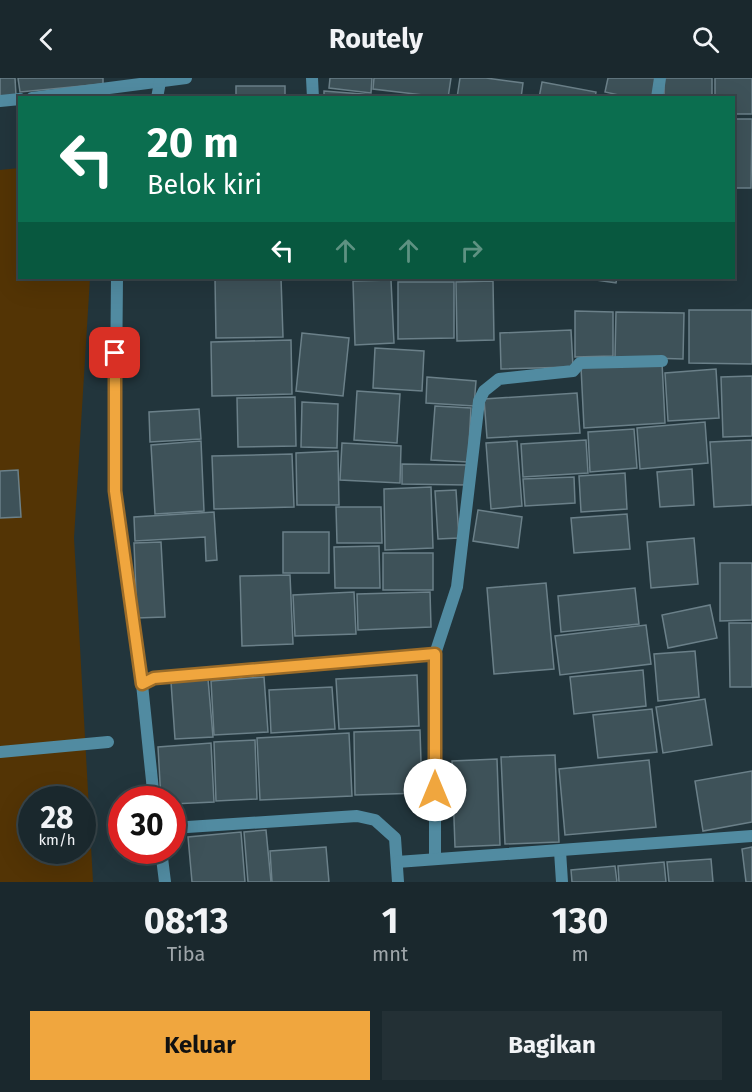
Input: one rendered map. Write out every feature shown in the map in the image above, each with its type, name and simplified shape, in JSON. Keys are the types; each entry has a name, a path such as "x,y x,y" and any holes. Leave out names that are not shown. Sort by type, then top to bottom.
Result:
{"street":[{"path":"48,96 186,78"},
{"path":"312,78 313,96"},
{"path":"657,96 660,78"},
{"path":"157,96 160,82"},
{"path":"0,101 18,99"},
{"path":"117,279 115,491 142,684 153,786"},
{"path":"435,859 435,654 457,587 479,401 484,391 499,379 573,371 580,363 662,361"},
{"path":"142,684 154,678 435,654"},
{"path":"0,752 108,742"},
{"path":"186,827 357,816 375,820 387,828 395,838 399,882"},
{"path":"397,862 752,836"},
{"path":"560,851 562,882"},
{"path":"163,864 165,882"}],"shaded area":[{"path":"18,168 18,279 90,279 74,538 88,786 18,786 18,864 92,864 93,882 0,882 0,170"}],"building":[{"path":"0,78 15,78 16,96 0,98"},
{"path":"18,78 103,78 103,84 20,92"},
{"path":"330,78 372,78 371,93 329,88"},
{"path":"374,78 451,78 448,96 373,89"},
{"path":"460,78 486,78 523,83 521,96 457,96"},
{"path":"608,78 657,78 653,96 623,96 605,92"},
{"path":"664,78 712,78 712,96 664,96"},
{"path":"715,78 752,78 752,114 735,114 735,96 715,96"},
{"path":"542,82 596,92 595,96 539,96"},
{"path":"236,86 285,86 285,96 236,96"},
{"path":"324,91 387,96 324,96"},
{"path":"735,119 752,119 751,188 735,188"},
{"path":"215,279 281,279 283,337 216,338"},
{"path":"589,279 617,279 616,283"},
{"path":"391,280 394,343 355,345 353,281"},
{"path":"493,281 494,340 457,341 456,282"},
{"path":"398,282 454,282 454,338 398,339"},
{"path":"689,310 752,310 752,364 689,363"},
{"path":"575,311 613,312 613,356 575,357"},
{"path":"616,312 684,313 683,359 615,357"},
{"path":"571,330 573,367 501,369 500,333"},
{"path":"302,333 349,338 343,396 296,391"},
{"path":"291,340 292,394 212,396 211,342"},
{"path":"375,348 424,351 422,391 373,388"},
{"path":"662,362 665,423 584,428 581,367"},
{"path":"716,369 719,418 668,421 665,373"},
{"path":"752,376 752,436 723,437 721,377"},
{"path":"427,377 476,381 474,406 426,403"},
{"path":"357,391 400,394 397,443 354,440"},
{"path":"577,393 580,433 487,438 484,399"},
{"path":"295,397 296,446 238,447 237,398"},
{"path":"302,402 338,404 337,448 301,447"},
{"path":"435,406 471,408 468,462 431,460"},
{"path":"199,409 201,439 150,442 149,412"},
{"path":"705,422 708,463 640,469 637,428"},
{"path":"634,429 637,468 590,472 588,432"},
{"path":"586,440 588,473 523,477 521,444"},
{"path":"752,440 752,505 714,507 710,442"},
{"path":"201,441 204,511 155,514 151,445"},
{"path":"517,441 522,506 491,509 486,443"},
{"path":"342,443 401,446 400,483 340,480"},
{"path":"338,451 339,505 297,505 296,453"},
{"path":"292,454 294,507 214,509 212,456"},
{"path":"402,464 467,465 467,485 402,484"},
{"path":"692,469 694,505 660,507 657,472"},
{"path":"18,470 21,517 0,518 0,471"},
{"path":"625,473 627,509 581,512 579,476"},
{"path":"574,477 575,503 525,506 523,479"},
{"path":"431,487 433,548 385,550 384,489"},
{"path":"456,490 459,538 438,539 435,491"},
{"path":"336,507 381,507 382,543 337,543"},
{"path":"478,510 522,517 518,548 473,541"},
{"path":"214,512 217,560 206,561 205,537 135,541 134,517"},
{"path":"627,514 630,549 574,553 571,518"},
{"path":"283,532 329,532 329,573 283,573"},
{"path":"694,538 698,584 651,588 647,542"},
{"path":"161,542 165,617 137,618 134,543"},
{"path":"379,546 380,588 335,588 334,547"},
{"path":"383,553 433,553 433,590 383,590"},
{"path":"720,563 752,563 752,620 720,621"},
{"path":"290,575 293,644 242,646 240,576"},
{"path":"546,583 554,669 494,674 487,588"},
{"path":"635,588 639,624 561,632 558,596"},
{"path":"354,592 356,634 295,636 293,595"},
{"path":"430,592 431,627 358,630 357,594"},
{"path":"710,605 717,638 668,648 662,615"},
{"path":"729,623 752,623 752,687 730,687"},
{"path":"646,625 651,664 560,675 555,636"},
{"path":"695,651 699,697 658,701 654,654"},
{"path":"643,670 646,706 574,714 570,677"},
{"path":"417,675 419,726 339,729 336,679"},
{"path":"264,677 268,732 214,735 211,681"},
{"path":"208,679 213,737 175,739 171,682"},
{"path":"332,687 335,729 271,733 269,690"},
{"path":"705,699 712,745 663,753 656,707"},
{"path":"652,709 657,752 598,758 593,715"},
{"path":"420,730 422,793 355,795 354,732"},
{"path":"349,733 352,796 260,800 257,738"},
{"path":"255,740 257,799 216,801 214,742"},
{"path":"211,743 214,802 186,803 186,786 160,786 158,747"},
{"path":"555,755 559,842 505,844 501,757"},
{"path":"497,759 500,845 455,847 452,761"},
{"path":"649,760 656,827 565,835 559,769"},
{"path":"752,771 752,822 703,831 695,781"},
{"path":"266,830 271,882 248,882 244,832"},
{"path":"241,832 245,882 192,882 188,837"},
{"path":"326,847 329,882 272,882 270,851"},
{"path":"752,847 752,882 746,882 742,849"},
{"path":"711,859 713,882 669,882 667,862"},
{"path":"664,862 666,882 619,882 618,866"},
{"path":"615,866 617,882 572,882 571,870"}],"route":[{"path":"115,353 115,491 142,684 154,678 435,654 435,790"}]}
